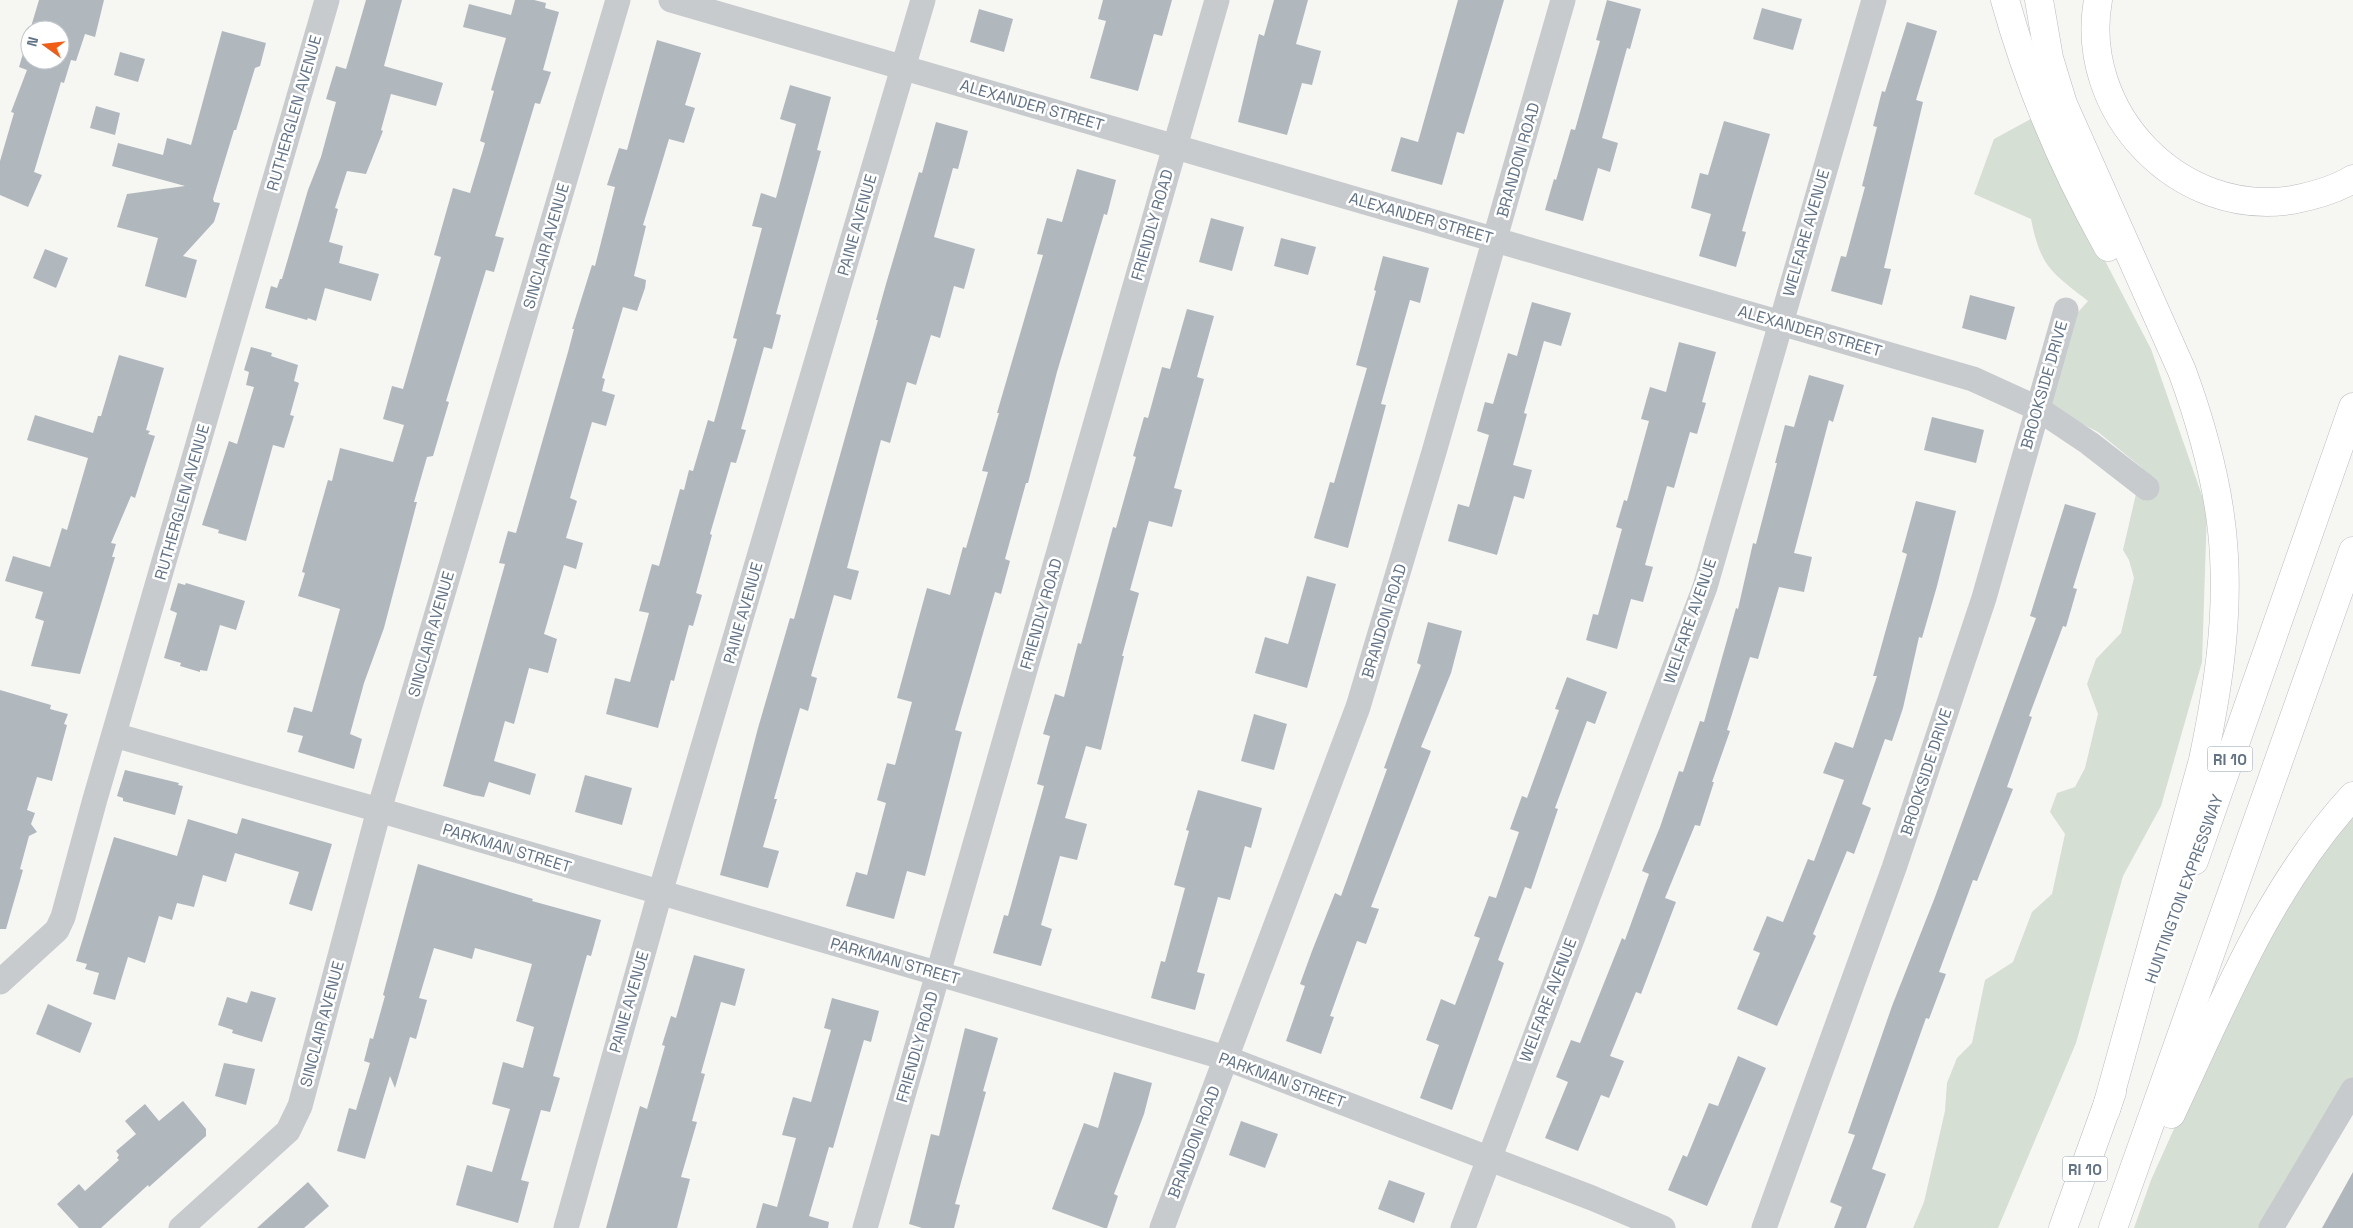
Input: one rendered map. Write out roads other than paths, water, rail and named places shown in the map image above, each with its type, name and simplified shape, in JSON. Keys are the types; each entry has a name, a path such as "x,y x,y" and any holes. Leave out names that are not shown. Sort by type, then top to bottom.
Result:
{"highway":[{"path":"2005,0 2023,58 2064,161 2106,245 2182,372"},
{"path":"2039,0 2049,58 2063,104 2182,372 2206,446 2220,520 2224,556 2223,634 2212,715 2201,770 2106,1110"},
{"path":"2098,0 2096,33 2098,58 2113,105 2140,144 2178,176 2197,188 2221,196 2264,202 2308,197 2328,191 2353,179"},
{"name":"HUNTINGTON EXPRESSWAY","path":"2063,1228 2353,407"},
{"name":"RI 10","path":"2114,1228 2353,551"},
{"path":"2114,1228 2266,917 2289,878 2315,840 2353,796"}],"street":[{"name":"RUTHERGLEN AVENUE","path":"0,982 57,930 63,917 327,0"},
{"name":"SINCLAIR AVENUE","path":"181,1228 288,1131 300,1106 379,810 618,0"},
{"name":"ALEXANDER STREET","path":"671,0 1973,379 2037,408 2089,443 2147,488"},
{"name":"PAINE AVENUE","path":"566,1228 660,893 923,0"},
{"name":"FRIENDLY ROAD","path":"865,1228 1217,0"},
{"name":"BRANDON ROAD","path":"1162,1228 1358,707 1496,240 1563,0"},
{"name":"WELFARE AVENUE","path":"1463,1228 1704,587 1874,0"},
{"name":"BROOKSIDE DRIVE","path":"1764,1228 1894,868 1984,598 2066,310"},
{"name":"PARKMAN STREET","path":"114,735 379,810 1226,1058 1488,1158 1663,1228"},
{"path":"2271,1228 2353,1090"}]}
